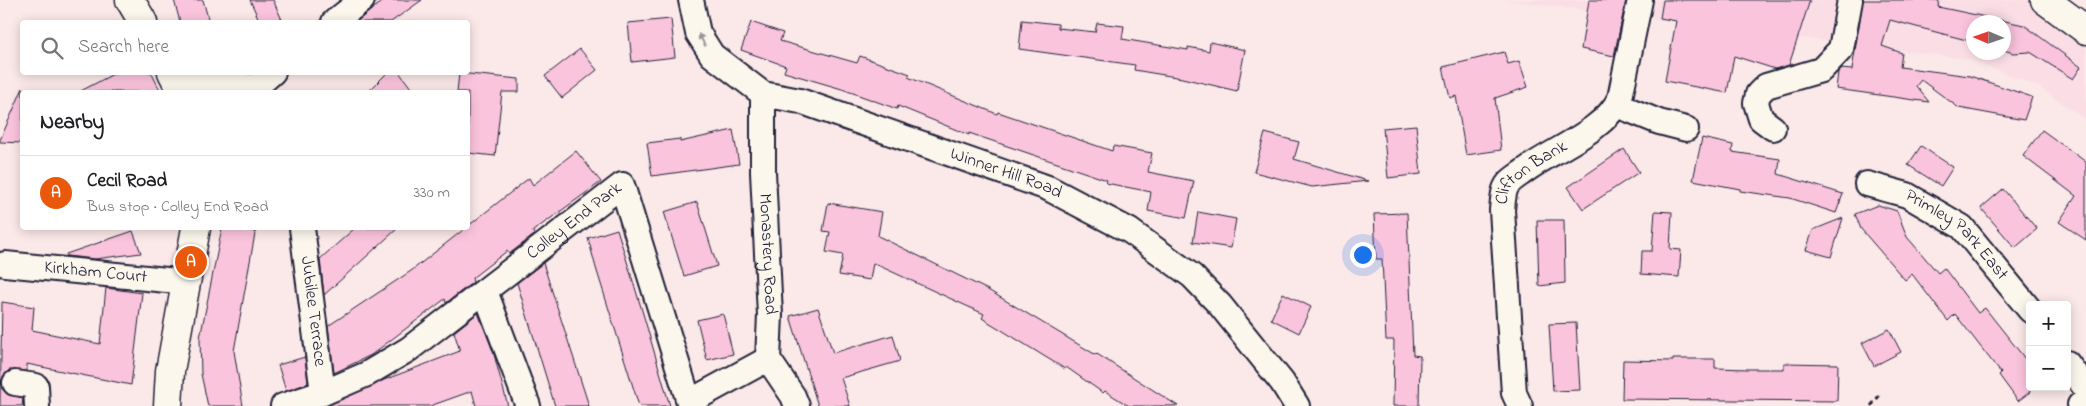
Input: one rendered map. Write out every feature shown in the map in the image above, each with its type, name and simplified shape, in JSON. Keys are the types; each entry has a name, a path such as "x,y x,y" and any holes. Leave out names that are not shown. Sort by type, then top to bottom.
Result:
{"main road":[{"path":"130,0 142,20"},
{"path":"2046,0 2086,30"},
{"path":"168,406 170,371 196,230"}],"street":[{"path":"337,20 362,0"},
{"name":"Winner Hill Road","path":"691,0 698,34 712,56 763,94 800,101 1048,188 1130,231 1192,276 1220,305 1282,382 1297,406"},
{"name":"Clifton Bank","path":"1520,406 1514,393 1502,210 1504,194 1508,184 1529,168 1602,121 1617,105 1640,0"},
{"path":"1773,128 1761,119 1756,103 1758,94 1766,86 1821,70 1841,49 1850,0"},
{"path":"177,82 260,84"},
{"name":"Monastery Road","path":"763,94 763,172 770,315 768,359"},
{"path":"1617,105 1659,122 1686,129"},
{"name":"Primley Park East","path":"1867,184 1906,195 1962,227 2026,305"},
{"name":"Colley End Park","path":"283,406 323,394 367,374 410,349 622,185 689,404 768,359"},
{"name":"Jubilee Terrace","path":"302,230 323,394"},
{"name":"Kirkham Court","path":"5,264 187,282"},
{"path":"485,291 528,406"},
{"path":"768,359 793,396 797,406"},
{"path":"2071,373 2082,402"},
{"path":"15,383 36,386 37,406"}],"path":[{"path":"1871,406 1879,396"}],"shaded area":[{"path":"1506,0 2036,0 2086,48 2086,120 2041,88 1971,60 2011,60 2011,15 1966,15 1966,59"}],"building":[{"path":"174,0 203,0 208,20 179,20"},
{"path":"250,0 273,0 282,20 259,20"},
{"path":"384,0 422,0 394,20 359,20"},
{"path":"1589,0 1626,0 1614,56 1581,49"},
{"path":"1663,0 1810,0 1789,65 1775,69 1734,56 1727,93 1665,81 1676,21 1660,18"},
{"path":"1863,0 1939,0 1938,7 1976,15 1966,15 1966,40 1890,20 1882,46 1902,53 1900,67 1970,76 2032,97 2024,120 1959,108 1921,80 1916,86 1929,102 1836,89 1838,72 1841,69 1852,70"},
{"path":"671,19 675,57 632,62 628,23"},
{"path":"1022,20 1058,24 1058,28 1095,32 1097,23 1124,26 1122,39 1188,50 1188,47 1209,51 1210,42 1245,50 1237,91 1182,78 1134,70 1135,65 1019,49"},
{"path":"751,22 783,33 780,41 857,63 860,56 910,74 908,77 997,114 998,112 1112,151 1113,146 1152,153 1148,172 1194,181 1186,218 1148,211 1151,192 1106,183 1107,180 969,133 969,135 898,106 897,109 842,89 784,72 786,66 741,50"},
{"path":"2011,22 2024,25 2081,67 2073,79 2030,52 2011,52"},
{"path":"580,49 597,70 562,98 545,76"},
{"path":"1504,52 1508,64 1519,61 1528,87 1495,98 1501,150 1466,155 1456,96 1450,98 1443,67"},
{"path":"470,74 519,79 519,92 502,92 495,156 470,153 470,90 457,90 459,75"},
{"path":"111,75 152,75 160,90 83,90"},
{"path":"385,75 401,75 412,90 370,90"},
{"path":"20,95 20,143 0,142"},
{"path":"1416,125 1421,174 1388,178 1383,128"},
{"path":"733,130 739,164 652,176 647,143 680,139 680,142"},
{"path":"2042,130 2086,162 2086,240 2059,222 2076,196 2023,156"},
{"path":"1265,133 1299,142 1294,159 1368,181 1312,187 1254,172"},
{"path":"1702,138 1733,145 1732,152 1780,159 1778,174 1843,194 1836,213 1790,198 1740,191 1740,189 1693,180"},
{"path":"1921,146 1953,167 1941,186 1908,165"},
{"path":"1624,149 1639,172 1583,209 1568,187"},
{"path":"576,151 601,182 533,231 534,235 509,254 507,251 472,278 473,282 446,303 445,299 371,355 334,373 328,326 411,271 463,230 470,230 470,224 529,178 533,185"},
{"path":"2003,189 2037,229 2015,248 1981,208"},
{"path":"697,202 717,266 684,276 664,212"},
{"path":"828,203 882,212 878,236 988,290 1097,354 1178,406 1129,406 1105,391 1103,393 1066,367 1065,369 982,318 984,314 873,263 870,280 839,275 843,255 826,252 830,232 823,231"},
{"path":"1878,205 1897,211 1907,237 1938,273 1944,268 1978,313 1985,308 2026,360 2026,391 2030,392 2018,401 1999,375 2001,373 1955,314 1948,321 1912,274 1905,280 1861,229 1855,214"},
{"path":"1655,211 1672,212 1670,249 1681,250 1679,277 1641,274 1642,251 1652,251"},
{"path":"1198,212 1236,219 1231,248 1193,242"},
{"path":"1407,213 1413,355 1420,356 1419,406 1393,406 1394,340 1386,340 1382,259 1376,259 1374,214"},
{"path":"1843,218 1831,257 1806,250 1813,230"},
{"path":"1537,220 1564,220 1565,283 1539,286"},
{"path":"617,229 670,406 639,406 596,268 588,238"},
{"path":"222,230 256,230 234,351 243,406 208,406 201,374 200,338"},
{"path":"353,230 396,230 324,295 320,259"},
{"path":"133,231 141,253 95,259 67,256 66,254"},
{"path":"543,263 589,406 555,406 517,283"},
{"path":"106,288 142,293 131,385 27,364 27,371 9,370 1,382 2,389 7,394 23,398 22,406 0,406 2,302 34,307 32,330 100,344"},
{"path":"1283,293 1311,307 1299,333 1271,319"},
{"path":"818,308 833,353 893,335 900,361 841,378 850,406 818,406 790,316"},
{"path":"478,313 493,351 508,406 476,406 472,391 430,406 327,406 384,380 460,351 454,332"},
{"path":"723,314 733,354 707,360 697,320"},
{"path":"1576,323 1580,390 1553,391 1549,324"},
{"path":"1889,329 1901,352 1874,366 1862,343"},
{"path":"305,357 308,383 286,391 278,365"},
{"path":"1673,359 1715,359 1715,368 1748,369 1784,369 1784,363 1838,364 1837,401 1622,399 1623,360 1673,361"}],"place":[{"name":"Cecil Road","path":"191,262"}]}
